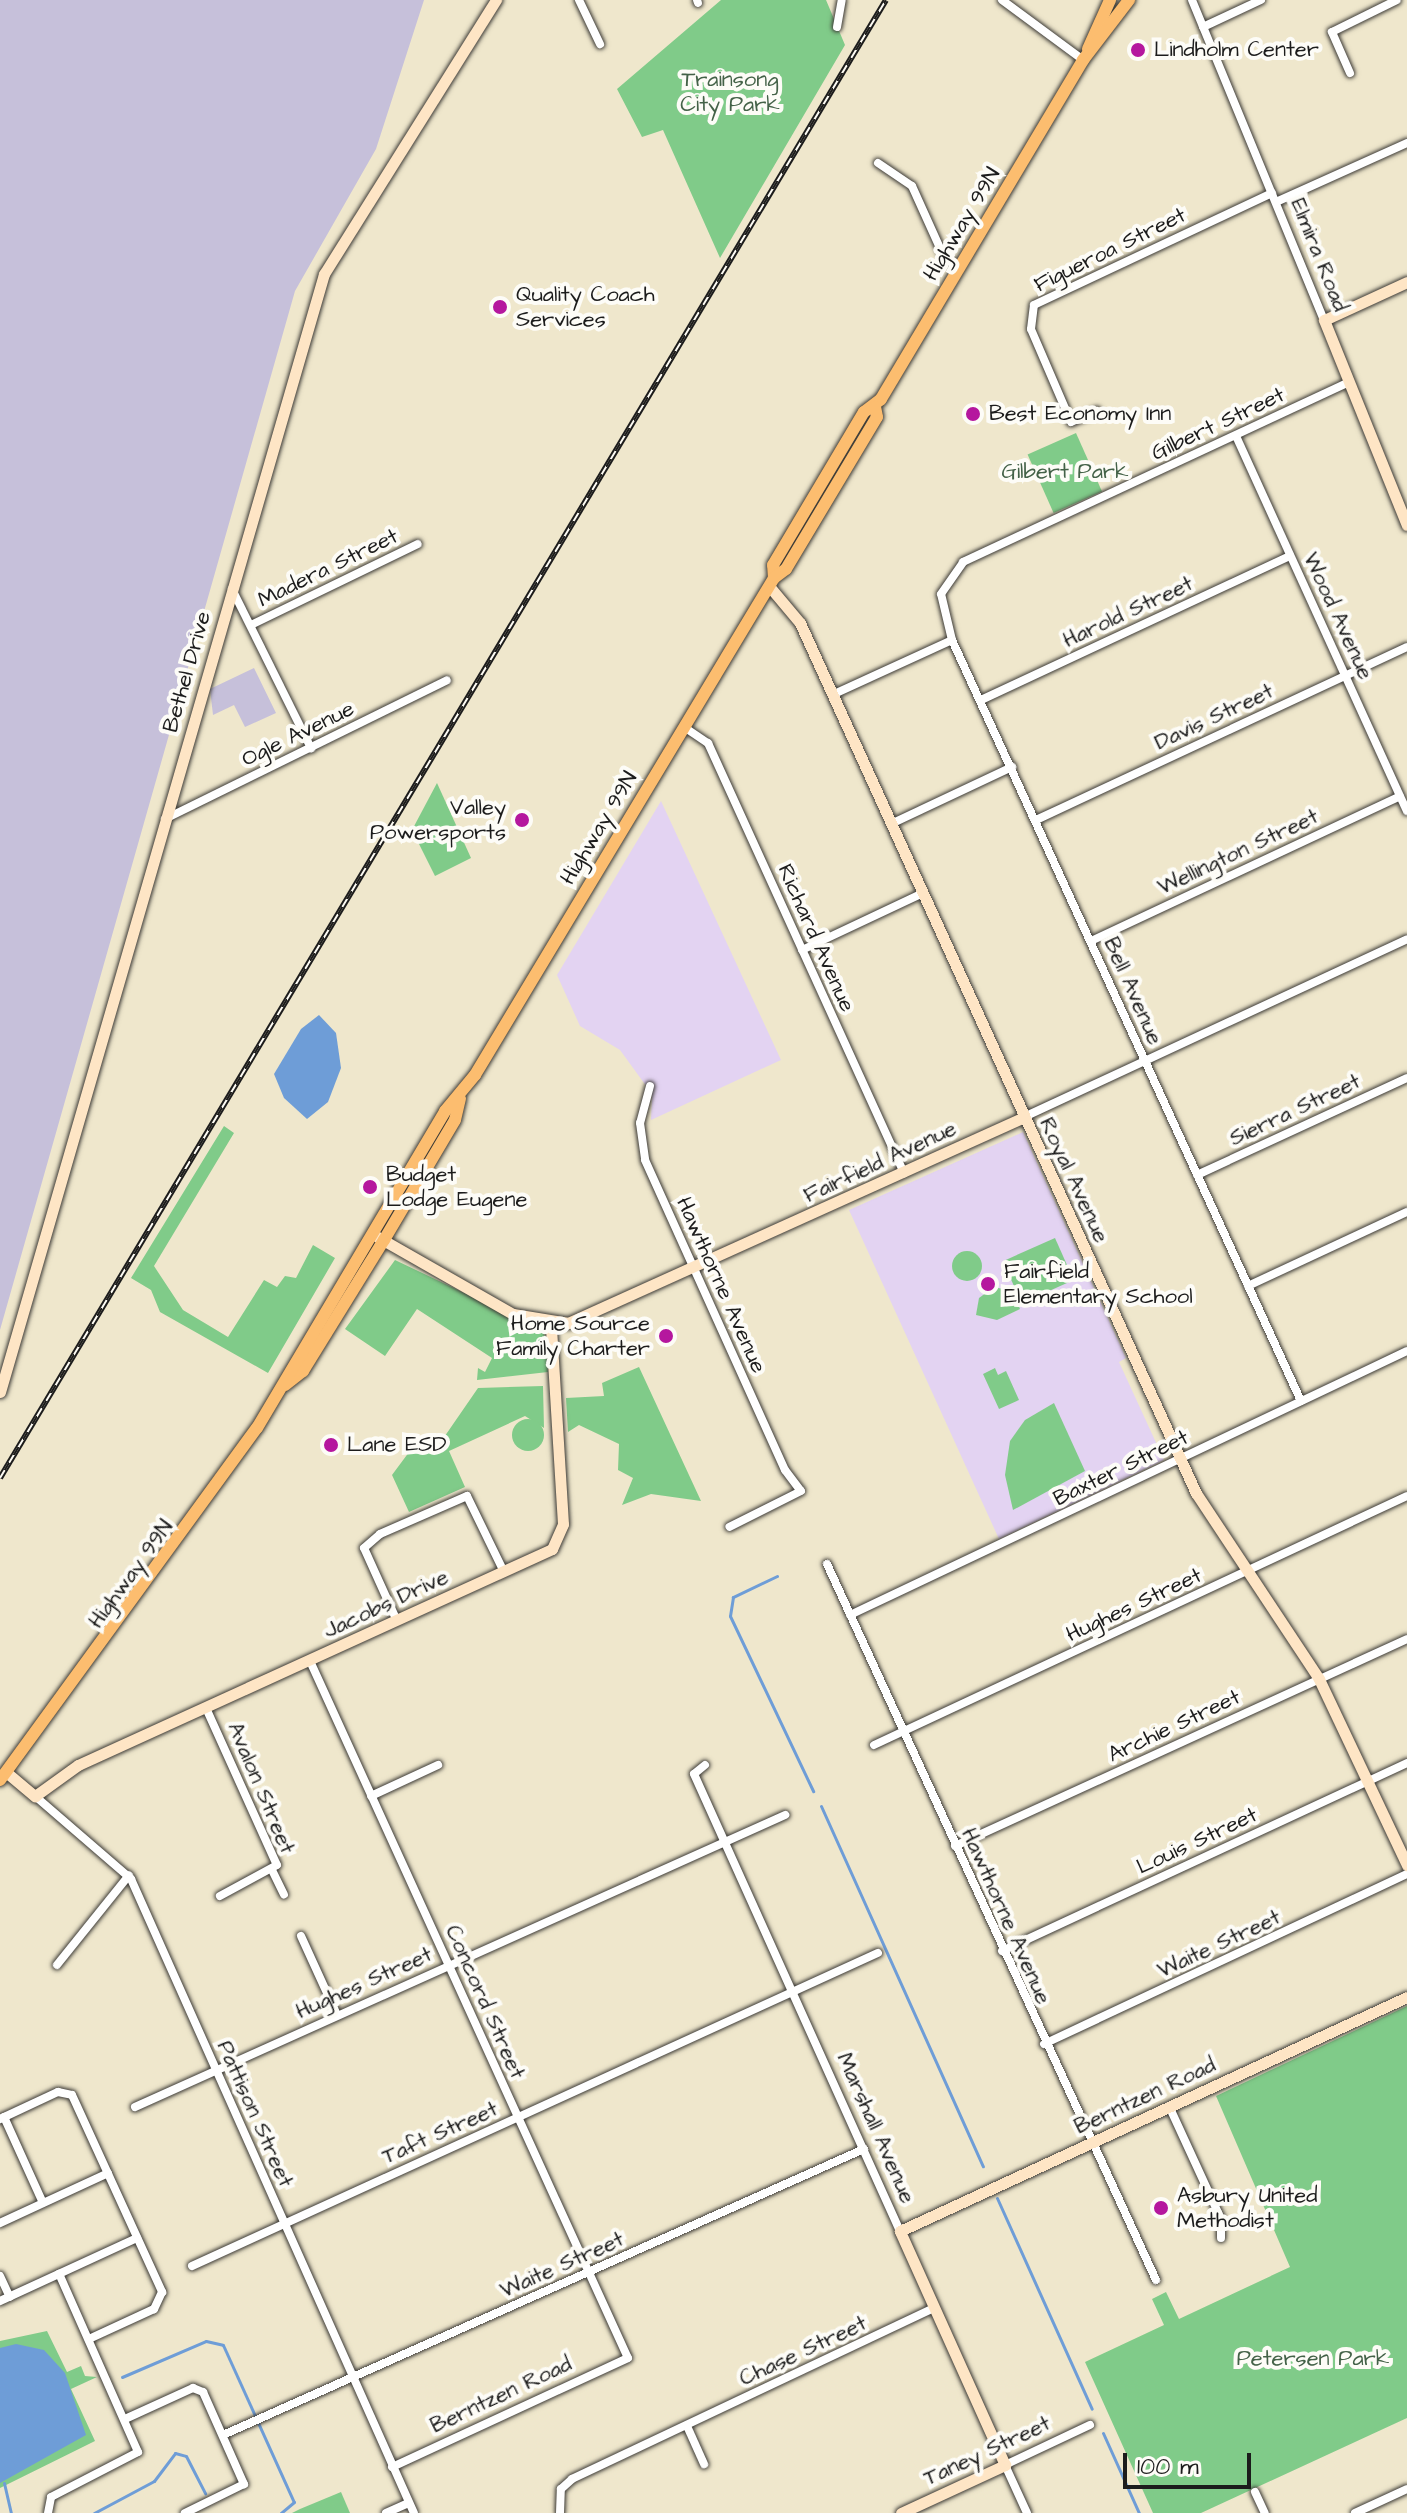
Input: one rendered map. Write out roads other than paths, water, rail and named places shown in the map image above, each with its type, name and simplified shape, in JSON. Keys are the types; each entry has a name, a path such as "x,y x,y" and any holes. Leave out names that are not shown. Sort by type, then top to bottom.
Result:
{"main road":[{"name":"Highway 99N","path":"285,1385 303,1371 384,1240 455,1120 460,1099 771,582 872,427 875,407 1083,60 1110,0"},
{"name":"Highway 99N","path":"1083,60 1129,0"},
{"name":"Highway 99N","path":"3,1776 154,1578 285,1385 445,1111 460,1099"}],"street":[{"name":"Bethel Drive","path":"0,1392 328,263 496,0"},
{"path":"579,0 600,44"},
{"path":"837,27 842,0"},
{"path":"1002,0 1083,60"},
{"name":"Elmira Road","path":"1192,0 1407,525"},
{"path":"1203,27 1261,0"},
{"path":"1350,73 1332,32 1397,0"},
{"name":"Figueroa Street","path":"1097,411 1071,422 1031,329 1034,305 1274,197 1407,143"},
{"path":"878,163 912,186 944,257 959,268"},
{"path":"1324,320 1407,282"},
{"name":"Gilbert Street","path":"941,594 963,562 1349,382"},
{"name":"Wood Avenue","path":"1236,436 1407,811"},
{"name":"Madera Street","path":"253,624 418,544"},
{"name":"Harold Street","path":"981,700 1290,556"},
{"name":"Royal Avenue","path":"771,582 792,608 1180,1460 1246,1574 1319,1679 1407,1865"},
{"path":"232,589 253,624 311,748"},
{"name":"Bell Avenue","path":"941,594 952,640 1301,1401"},
{"path":"832,695 952,640"},
{"name":"Davis Street","path":"1036,820 1407,647"},
{"name":"Ogle Avenue","path":"165,819 447,680"},
{"name":"Richard Avenue","path":"684,727 708,743 904,1173"},
{"path":"891,824 1012,767"},
{"name":"Wellington Street","path":"1091,941 1400,796"},
{"path":"802,950 923,893"},
{"name":"Fairfield Avenue","path":"551,1326 584,1319 1407,939"},
{"name":"Sierra Street","path":"1197,1175 1407,1078"},
{"name":"Hawthorne Avenue","path":"650,1086 642,1149 785,1470 801,1491 729,1527"},
{"path":"1248,1286 1407,1212"},
{"path":"372,1233 513,1314 551,1326"},
{"name":"Jacobs Drive","path":"35,1796 55,1777 552,1549 562,1533 551,1326"},
{"name":"Baxter Street","path":"850,1615 1407,1351"},
{"path":"397,1621 364,1548 380,1534 469,1496 504,1572"},
{"name":"Hughes Street","path":"874,1745 1246,1574 1407,1496"},
{"name":"Hawthorne Avenue","path":"827,1564 1044,2044 1156,2280"},
{"name":"Archie Street","path":"955,1846 1407,1639"},
{"name":"Concord Street","path":"310,1661 628,2358"},
{"name":"Avalon Street","path":"206,1708 277,1865 273,1872 220,1896"},
{"name":"Louis Street","path":"1002,1951 1407,1763"},
{"path":"371,1796 438,1765"},
{"name":"Marshall Avenue","path":"705,1765 694,1774 1027,2513"},
{"name":"Pattison Street","path":"3,1776 35,1796 129,1875 213,2071 414,2513"},
{"name":"Hughes Street","path":"135,2107 785,1815"},
{"path":"273,1872 284,1895"},
{"name":"Waite Street","path":"1044,2044 1407,1874"},
{"path":"57,1965 129,1875"},
{"path":"301,1936 337,2015"},
{"name":"Taft Street","path":"192,2266 878,1953"},
{"name":"Berntzen Road","path":"900,2231 1407,1997"},
{"path":"43,2203 2,2118 68,2092 108,2173 162,2302 89,2339"},
{"path":"1169,2106 1221,2219 1221,2238"},
{"name":"Waite Street","path":"223,2435 864,2149"},
{"path":"0,2223 108,2173"},
{"path":"0,2301 137,2238"},
{"path":"48,2513 51,2497 136,2456 125,2419 59,2274"},
{"path":"0,2276 10,2297"},
{"name":"Chase Street","path":"560,2513 567,2483 934,2308"},
{"name":"Berntzen Road","path":"392,2467 628,2358"},
{"path":"125,2419 197,2387 223,2435 244,2484 185,2513"},
{"name":"Taney Street","path":"901,2513 1090,2425"},
{"path":"687,2426 704,2464"},
{"path":"1355,2513 1407,2489"},
{"path":"1255,2492 1265,2513"},
{"path":"386,2513 408,2503"}],"water":[{"path":"319,1015 336,1033 341,1068 328,1102 307,1119 284,1098 274,1074 301,1029"},
{"path":"16,2344 44,2350 65,2373 86,2435 0,2483 0,2348"}],"waterway":[{"path":"777,1576 733,1597 730,1616 813,1791"},
{"path":"821,1806 983,2166"},
{"path":"997,2198 1092,2409"},
{"path":"122,2377 206,2341 223,2345 294,2502 281,2513"},
{"path":"1103,2433 1139,2513"},
{"path":"94,2513 154,2481 175,2453 186,2456 205,2493"},
{"path":"4,2483 11,2513"}],"railway":[{"path":"0,1478 886,0"}],"place":[{"name":"Lindholm Center","path":"1138,50"},
{"name":"Quality Coach Services","path":"500,307"},
{"name":"Best Economy Inn","path":"973,414"},
{"name":"Valley Powersports","path":"522,820"},
{"name":"Budget Lodge Eugene","path":"370,1187"},
{"name":"Fairfield Elementary School","path":"988,1284"},
{"name":"Home Source Family Charter","path":"666,1336"},
{"name":"Lane ESD","path":"331,1445"},
{"name":"Asbury United Methodist","path":"1161,2208"}],"park label":[{"name":"Trainsong City Park","path":"730,92"},
{"name":"Gilbert Park","path":"1065,472"},
{"name":"Petersen Park","path":"1313,2359"}]}
